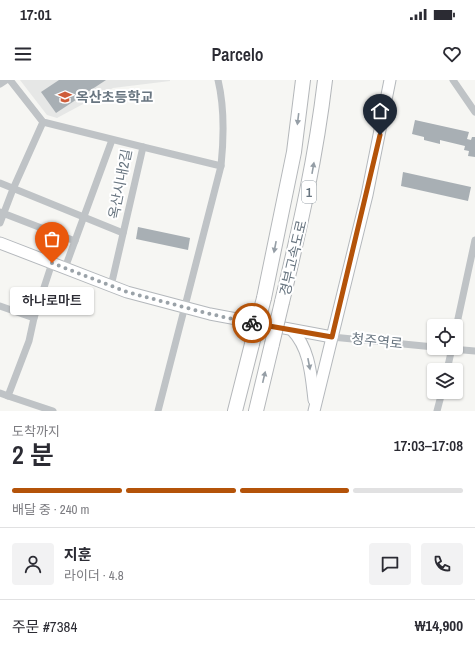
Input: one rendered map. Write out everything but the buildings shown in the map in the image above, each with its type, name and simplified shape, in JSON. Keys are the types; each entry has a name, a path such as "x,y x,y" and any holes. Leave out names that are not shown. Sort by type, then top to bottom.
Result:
{"highway":[{"name":"경부고속도로","path":"235,411 264,298 294,152 303,80"},
{"name":"경부고속도로","path":"256,411 308,192 319,134 325,80"}],"main road":[{"path":"314,409 371,180 390,80"},
{"name":"청주역로","path":"0,243 127,292 210,314 332,337"},
{"path":"292,330 301,339 308,360 314,409"}],"street":[{"path":"0,84 6,80"},
{"path":"0,222 12,189 43,122 10,80"},
{"path":"158,411 183,307 221,166 224,135 222,100 218,80"},
{"path":"453,80 475,112"},
{"name":"옥산시내2길","path":"43,122 143,147 111,286"},
{"name":"옥산시내2길","path":"84,217 112,140"},
{"path":"143,147 221,166"},
{"name":"옥산시내2길","path":"0,183 123,233"},
{"path":"2,213 75,241"},
{"path":"65,268 84,217"},
{"path":"458,319 475,240"},
{"path":"8,396 29,341 34,318 52,263"},
{"path":"0,306 34,318"},
{"name":"청주역로","path":"332,337 427,346"},
{"path":"463,350 475,351"},
{"path":"0,393 53,411"},
{"path":"437,411 440,399"}],"shaded area":[{"name":"옥산초등학교","path":"20,80 170,81 113,88 57,118 47,115"}],"way so far":[{"path":"52,263 127,292 210,314 252,323"}],"place":[{"name":"옥산초등학교","path":"65,97"},
{"name":"하나로마트","path":"52,263"}],"route":[{"path":"252,323 332,337 364,202 367,195 380,135"}]}
